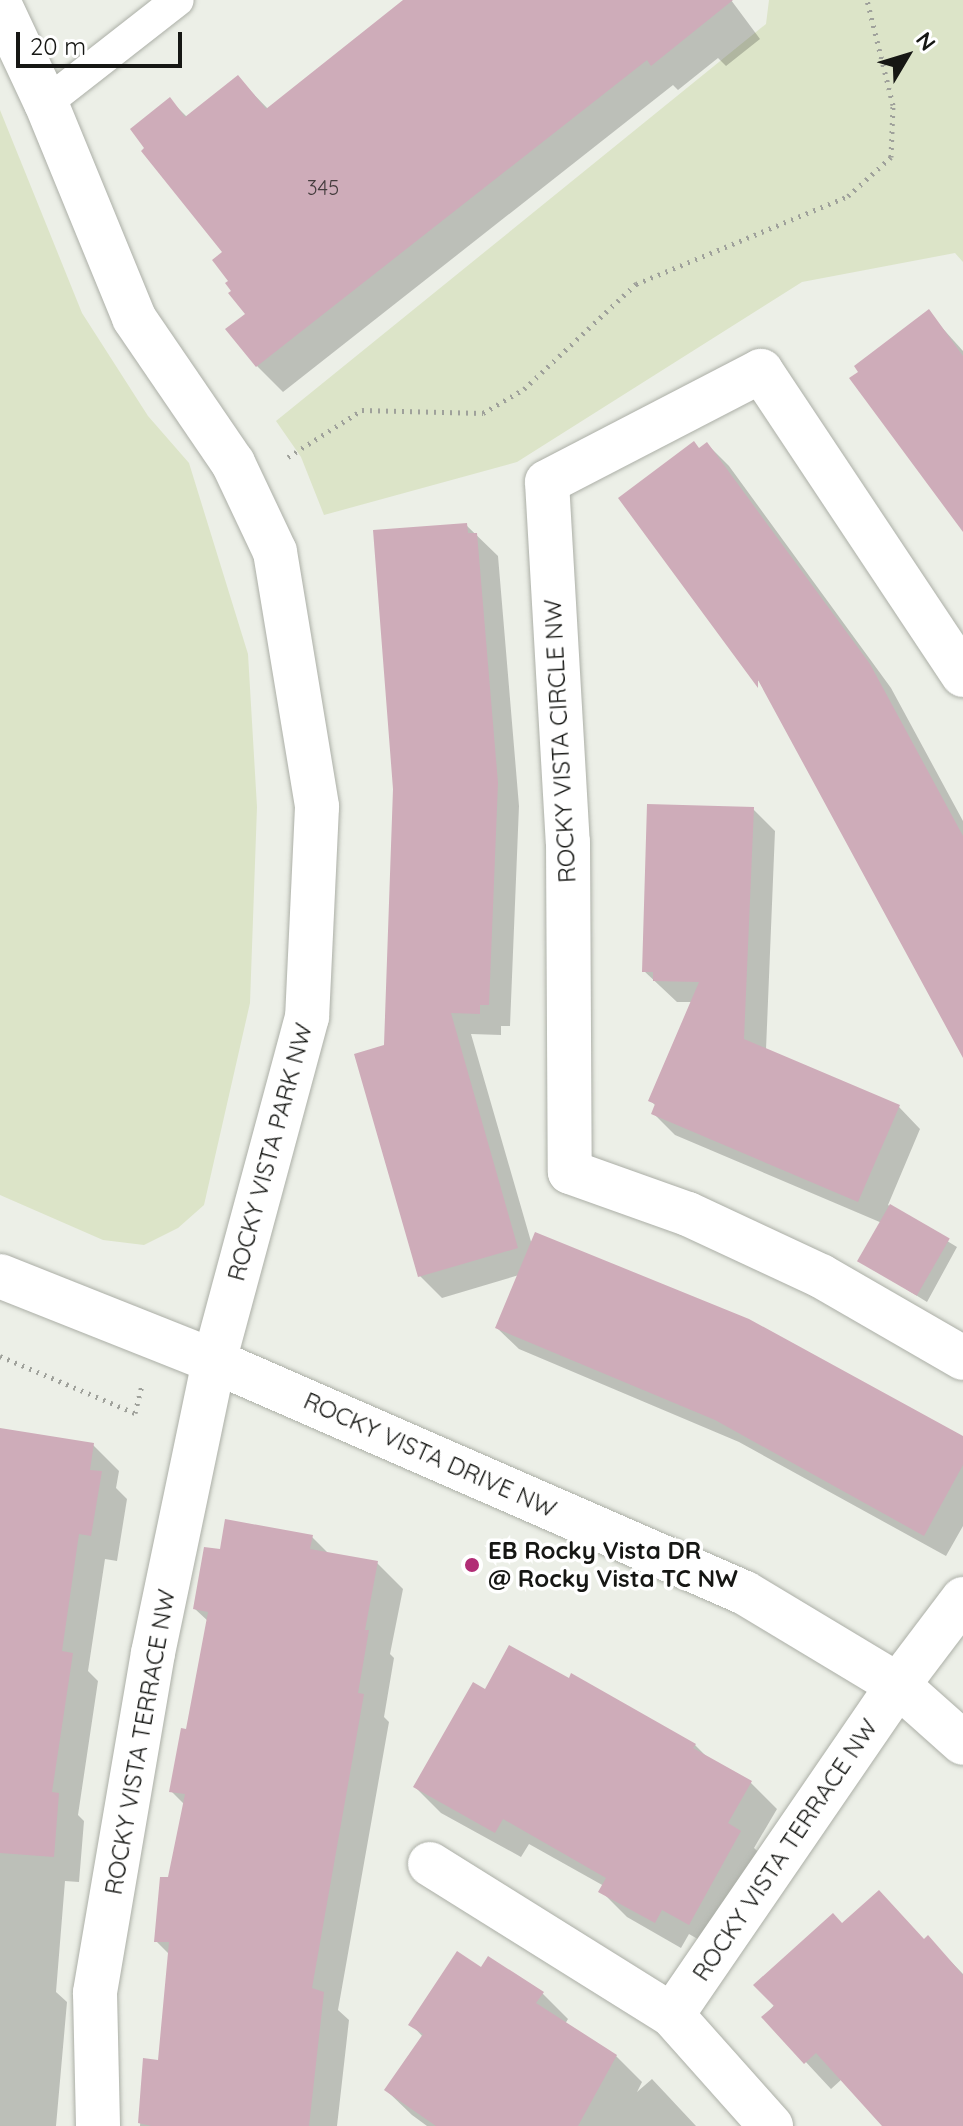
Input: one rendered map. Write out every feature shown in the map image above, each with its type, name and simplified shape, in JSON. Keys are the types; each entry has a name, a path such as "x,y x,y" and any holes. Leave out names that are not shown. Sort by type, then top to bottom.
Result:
{"street":[{"name":"ROCKY VISTA PARK NW","path":"0,5 46,103 134,318 233,463 275,552 317,807 307,1017 214,1361"},
{"name":"ROCKY VISTA CIRCLE NW","path":"963,675 761,371 547,482 568,842 570,1172 688,1214 821,1276 963,1358"},
{"name":"ROCKY VISTA DRIVE NW","path":"0,1276 214,1361 745,1593 898,1685 963,1743"},
{"name":"ROCKY VISTA TERRACE NW","path":"98,2126 95,1993 153,1653 214,1361"},
{"path":"898,1685 963,1599"},
{"name":"ROCKY VISTA TERRACE NW","path":"672,2015 898,1685"},
{"path":"430,1864 672,2015 771,2126"}],"lane":[{"path":"46,103 178,0"}],"path":[{"path":"280,451 290,459 362,410 483,413 524,389 636,284 848,196 891,157 893,105 867,0"},
{"path":"0,1356 135,1413"}],"green space":[{"path":"769,0 963,0 963,262 955,253 802,282 517,462 324,515 301,457 276,421 766,24"},
{"path":"0,110 82,313 148,416 189,463 248,654 257,807 250,1003 204,1205 178,1228 144,1245 103,1240 0,1195"}],"building":[{"path":"403,0 733,0 651,66 647,60 256,367 225,329 245,314 228,293 231,291 225,283 228,281 212,260 222,252 141,151 144,148 130,129 170,97 185,117 238,75 266,109"},
{"path":"929,309 963,356 963,532 849,378 858,372 854,366"},
{"path":"694,441 699,448 707,442 870,664 963,836 963,1058 758,680 758,688 618,498"},
{"path":"467,523 468,533 477,533 498,783 489,1005 480,1005 480,1014 451,1013 518,1248 418,1277 354,1054 384,1045 393,789 373,530"},
{"path":"647,804 754,807 744,1039 900,1105 858,1202 651,1114 655,1104 648,1101 699,982 653,981 653,972 642,972"},
{"path":"890,1204 950,1238 917,1296 857,1261"},
{"path":"535,1232 749,1319 963,1436 963,1465 924,1536 715,1420 495,1328"},
{"path":"0,1428 94,1443 90,1470 102,1471 91,1536 79,1534 62,1651 73,1653 52,1792 59,1793 54,1857 0,1853"},
{"path":"225,1519 313,1535 310,1549 378,1561 365,1630 369,1630 358,1693 364,1694 312,1988 324,1992 309,2126 152,2126 138,2123 143,2058 158,2060 169,1942 154,1942 160,1877 168,1877 185,1794 169,1792 181,1728 186,1729 208,1612 193,1609 204,1547 220,1549"},
{"path":"509,1645 569,1678 571,1673 696,1744 693,1748 752,1781 728,1823 741,1831 689,1925 662,1910 655,1923 598,1892 606,1878 503,1819 495,1833 413,1787 473,1682 485,1689"},
{"path":"879,1890 924,1939 928,1935 963,1975 963,2126 882,2126 816,2053 804,2064 761,2017 774,2006 753,1985 833,1913 842,1923"},
{"path":"457,1951 481,1967 488,1956 544,1992 536,2003 617,2055 578,2126 436,2126 384,2090 423,2034 408,2025"}],"place":[{"name":"EB Rocky Vista DR @ Rocky Vista TC NW","path":"472,1565"}]}
